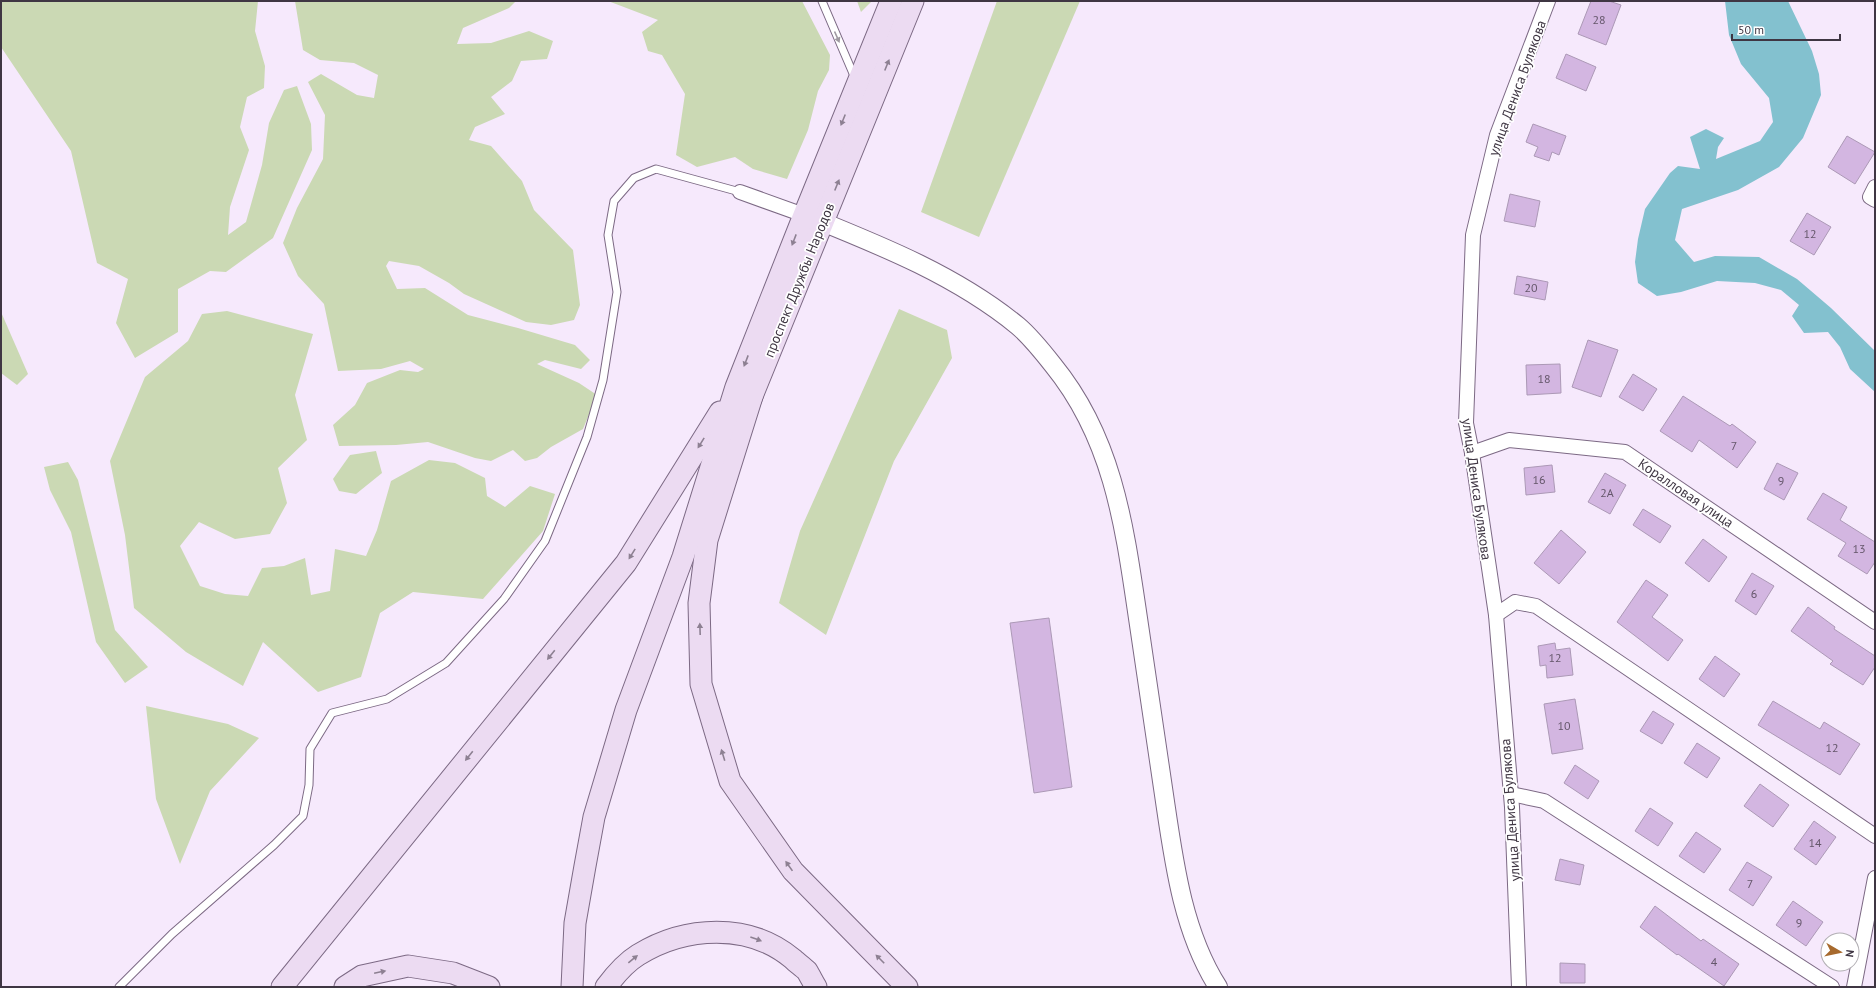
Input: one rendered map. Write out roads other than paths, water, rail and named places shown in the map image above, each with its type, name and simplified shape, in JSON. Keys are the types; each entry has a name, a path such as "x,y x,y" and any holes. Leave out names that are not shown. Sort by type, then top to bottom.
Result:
{"main road":[{"name":"проспект Дружбы Народов","path":"813,219 858,83 891,1"},
{"name":"проспект Дружбы Народов","path":"572,987 575,923 594,817 626,710 745,390 813,219 913,1"},
{"path":"282,987 626,563 745,390"},
{"path":"745,390 707,540 699,603 701,684 730,781 793,871 907,987"},
{"path":"606,987 618,971 638,955 662,943 688,935 710,932 741,934 755,938 782,950 806,971 816,987"},
{"path":"345,987 362,976 408,966 453,973 489,987"}],"street":[{"name":"улица Дениса Булякова","path":"1519,987 1511,794 1496,615 1472,453 1466,423 1473,236 1497,135 1548,1"},
{"path":"1875,187 1870,197 1875,200"},
{"path":"740,192 813,219 888,250 936,273 968,291 1020,328 1041,350 1064,378 1098,440 1111,474 1126,542 1168,817 1185,911 1199,947 1218,987"},
{"name":"Коралловая улица","path":"1472,453 1509,440 1625,452 1875,622"},
{"path":"1496,615 1515,602 1536,606 1875,836"},
{"path":"1511,794 1544,801 1832,987"},
{"path":"1854,987 1875,878"}],"lane":[{"path":"822,1 858,83"},
{"path":"119,987 172,934 274,845 303,816 309,785 310,749 332,713 387,699 446,663 504,599 545,541 587,437 603,380 617,292 608,234 614,202 634,178 656,169 740,192"}],"water":[{"path":"1725,1 1788,1 1812,51 1819,74 1821,95 1803,138 1779,167 1738,190 1682,209 1675,240 1694,262 1715,256 1759,257 1797,279 1831,308 1875,351 1875,392 1850,369 1840,347 1828,332 1804,333 1792,316 1799,305 1781,290 1755,283 1717,281 1681,292 1657,296 1638,283 1635,262 1638,239 1645,209 1670,173 1678,166 1700,169 1690,137 1706,129 1724,138 1718,147 1716,159 1760,141 1773,122 1769,98 1741,64 1729,35"}]}
